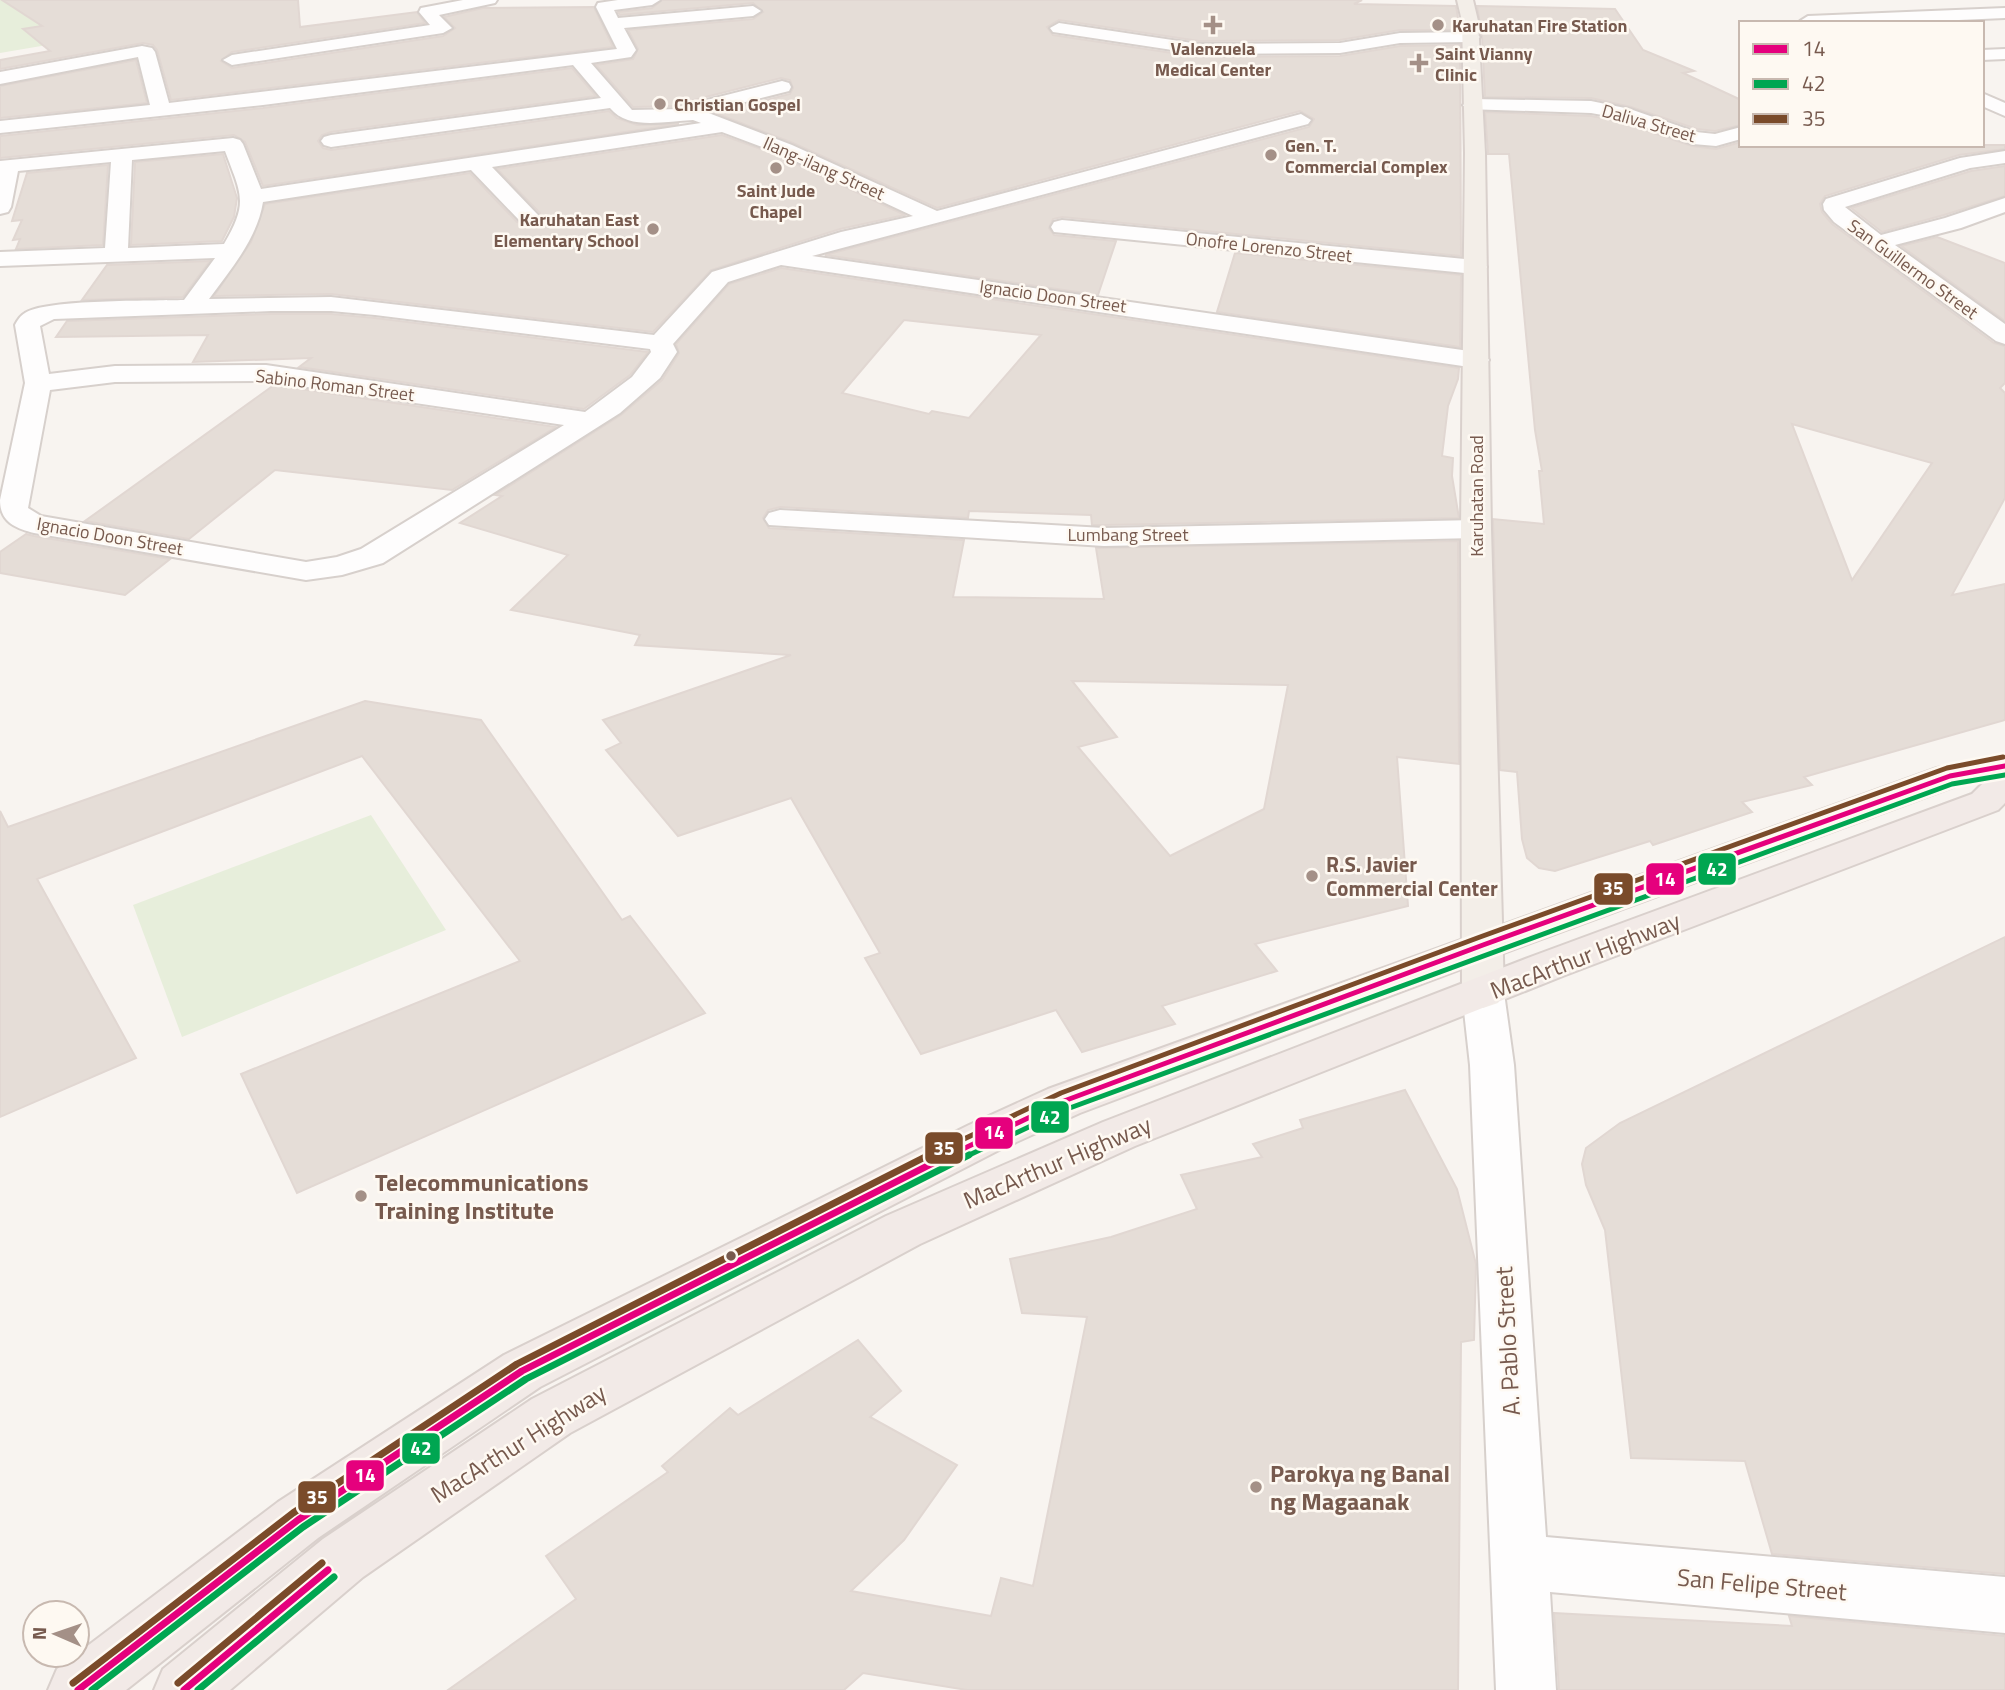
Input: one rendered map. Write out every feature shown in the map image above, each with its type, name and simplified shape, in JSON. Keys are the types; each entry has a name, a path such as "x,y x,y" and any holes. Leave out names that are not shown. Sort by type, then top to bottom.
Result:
{"highway":[{"name":"MacArthur Highway","path":"184,1690 343,1558 551,1416 902,1230 1483,969 1950,776 2005,766"},
{"name":"MacArthur Highway","path":"78,1690 298,1521 522,1371 985,1137 1064,1101 1483,969 1985,802 2005,781"}],"main road":[{"name":"Karuhatan Road","path":"1465,0 1471,37 1473,105 1483,969"}],"street":[{"path":"232,60 432,31 443,26 427,12 489,0"},
{"path":"0,127 625,53 630,44 610,24 603,8 606,5 652,0"},
{"path":"610,24 753,11"},
{"path":"1832,21 2005,13"},
{"path":"1059,28 1199,48 1340,48 1400,38 1471,37"},
{"path":"0,78 6,74 142,51 146,52 161,110"},
{"path":"1984,55 2005,54"},
{"name":"Ilang-ilang Street","path":"578,58 612,102 631,117 689,113 727,125 935,218"},
{"path":"689,113 694,109 782,87"},
{"path":"1984,100 2005,109"},
{"path":"331,141 612,102"},
{"name":"Daliva Street","path":"1473,105 1591,107 1623,113 1693,138 1716,140 1739,134"},
{"path":"935,218 1301,120"},
{"path":"253,197 727,125"},
{"path":"1,200 5,166 233,144 253,197 249,220 232,251 191,307"},
{"path":"116,255 122,153"},
{"name":"San Guillermo Street","path":"2005,157 1967,162 1834,204 1835,210 1842,217 2005,336"},
{"path":"475,162 527,215"},
{"path":"1878,242 1953,223 2005,205"},
{"name":"Ilang-ilang Street","path":"778,258 849,237 935,218"},
{"name":"Onofre Lorenzo Street","path":"1062,226 1475,267"},
{"path":"0,260 232,251"},
{"name":"Ignacio Doon Street","path":"660,343 720,277 778,258 1476,359"},
{"name":"Ignacio Doon Street","path":"331,304 660,343 664,352 659,365 621,399 590,421 372,556 342,566 306,571 34,524 20,518 13,509 38,383 27,325 34,317 54,312 331,304"},
{"path":"1980,318 2005,310"},
{"name":"Sabino Roman Street","path":"38,383 115,374 266,373 590,421"},
{"name":"Lumbang Street","path":"780,519 1104,537 1476,529"},
{"name":"A. Pablo Street","path":"1483,969 1492,1065 1526,1690"},
{"name":"San Felipe Street","path":"1519,1563 2005,1605"}],"green space":[{"path":"0,0 260,0 259,9 0,53"},
{"path":"371,815 446,930 182,1037 133,905"}],"building":[{"path":"2,0 298,0 300,27 417,12 425,23 232,52 221,61 232,68 443,36 455,28 444,17 483,8 594,7 613,47 171,100 157,50 153,45 143,43 0,69 0,60 50,51 23,29 42,26"},
{"path":"662,0 1362,0 1354,4 1456,6 1460,30 1400,30 1340,40 1199,41 1059,20 1047,27 1053,35 1199,57 1340,56 1400,46 1460,45 1461,256 1062,217 1053,219 1049,228 1054,235 1116,241 1098,295 825,255 1309,127 1314,119 1300,111 937,208 793,143 715,113 790,94 793,88 790,80 781,78 686,102 681,106 633,107 596,65 633,59 638,49 628,30 753,19 763,12 753,3 620,15 618,12 652,8"},
{"path":"1477,6 1615,9 1643,50 1694,71 1683,73 1739,99 1739,125 1715,131 1697,129 1631,107 1591,98 1485,97 1482,36"},
{"path":"136,60 147,103 0,118 0,86"},
{"path":"572,68 596,96 331,132 322,135 318,141 323,148 331,150 609,111 617,118 637,125 679,124 263,186 245,142 234,135 0,158 0,136 263,108"},
{"path":"1485,112 1591,116 1618,121 1692,146 1716,149 1739,143 1739,147 2005,145 2005,149 1959,155 1825,196 1820,204 1822,212 1832,224 1994,343 2005,346 2005,383 2000,388 2005,393 2005,498 1952,595 2005,584 2005,720 1804,777 1812,785 1742,802 1752,812 1653,845 1650,841 1555,871 1539,868 1527,858 1522,839 1517,772 1500,770 1493,519 1544,524 1539,471 1542,471 1535,430 1509,154 1488,154","holes":["1792,424 1932,463 1852,580"]},
{"path":"722,135 777,155 905,215 840,229 711,270 653,332 331,294 214,296 251,242 265,204 470,173 517,222 535,223 540,213 497,169"},
{"path":"223,154 237,198 234,217 222,241 131,245 135,162"},
{"path":"108,165 103,245 16,249 20,239 13,240 22,220 12,221 27,173"},
{"path":"2005,166 2005,196 1882,232 1851,208 1971,171"},
{"path":"1937,237 2005,263 2005,321 1901,246"},
{"path":"1235,253 1461,275 1460,347 1217,312"},
{"path":"210,261 183,297 82,300 107,265"},
{"path":"781,268 1459,368 1448,406 1442,456 1453,458 1452,476 1459,518 1092,525 1091,515 969,511 968,518 780,507 768,510 763,518 769,528 964,540 953,597 1104,599 1096,548 1458,541 1459,764 1397,757 1408,906 1255,944 1277,971 1162,1006 1175,1024 1082,1052 1056,1010 921,1054 865,958 880,953 791,798 678,836 606,750 621,743 603,720 791,655 635,645 640,635 511,610 568,555 460,523 502,496 495,495 621,415 662,380 679,353 676,344 729,284","holes":["904,320 1041,335 969,418 932,411 929,414 842,393","1072,681 1288,685 1264,809 1170,856 1078,747 1117,737"]},
{"path":"331,314 375,318 648,352 630,375 584,409 299,367 311,358 193,362 208,335 56,337 67,321"},
{"path":"274,385 556,427 452,490 275,470 189,539 85,521"},
{"path":"26,534 170,559 125,595 0,573 0,552"},
{"path":"365,701 481,720 622,920 630,916 705,1013 297,1193 241,1074 520,961 362,756 37,879 136,1058 0,1117 0,811 8,827"},
{"path":"2005,937 2005,1574 1772,1554 1745,1461 1631,1458 1605,1230 1586,1185 1582,1164 1586,1148 1620,1123"},
{"path":"1405,1090 1457,1189 1476,1264 1474,1340 1461,1342 1458,1690 967,1690 863,1673 844,1690 448,1690 576,1599 546,1556 668,1472 662,1466 730,1408 738,1415 858,1340 901,1391 870,1417 957,1465 904,1540 851,1591 991,1616 1001,1578 1033,1586 1087,1317 1022,1313 1010,1259 1111,1237 1197,1209 1181,1175 1262,1157 1253,1144 1303,1128 1300,1120"},
{"path":"1554,1613 1792,1626 1789,1616 2005,1636 2005,1690 1559,1690"}],"transit line":[{"name":"35","path":"73,1683 293,1513 517,1364 981,1129 1061,1093 1480,937 1947,768 2003,757"},
{"name":"14","path":"78,1690 298,1520 522,1371 985,1137 1064,1101 1483,945 1950,776 2005,766"},
{"name":"42","path":"92,1690 303,1527 526,1379 989,1145 1067,1109 1486,953 1952,784 2005,775"},
{"name":"35","path":"178,1683 322,1563"},
{"name":"14","path":"184,1690 328,1570"},
{"name":"42","path":"198,1690 334,1577"}],"place":[{"name":"Valenzuela Medical Center","path":"1213,25"},
{"name":"Karuhatan Fire Station","path":"1438,25"},
{"name":"Saint Vianny Clinic","path":"1419,63"},
{"name":"Christian Gospel","path":"660,104"},
{"name":"Gen. T. Commercial Complex","path":"1271,155"},
{"name":"Saint Jude Chapel","path":"776,168"},
{"name":"Karuhatan East Elementary School","path":"653,229"},
{"name":"R.S. Javier Commercial Center","path":"1312,876"},
{"name":"Telecommunications Training Institute","path":"361,1196"},
{"name":"Parokya ng Banal ng Magaanak","path":"1256,1487"}]}
